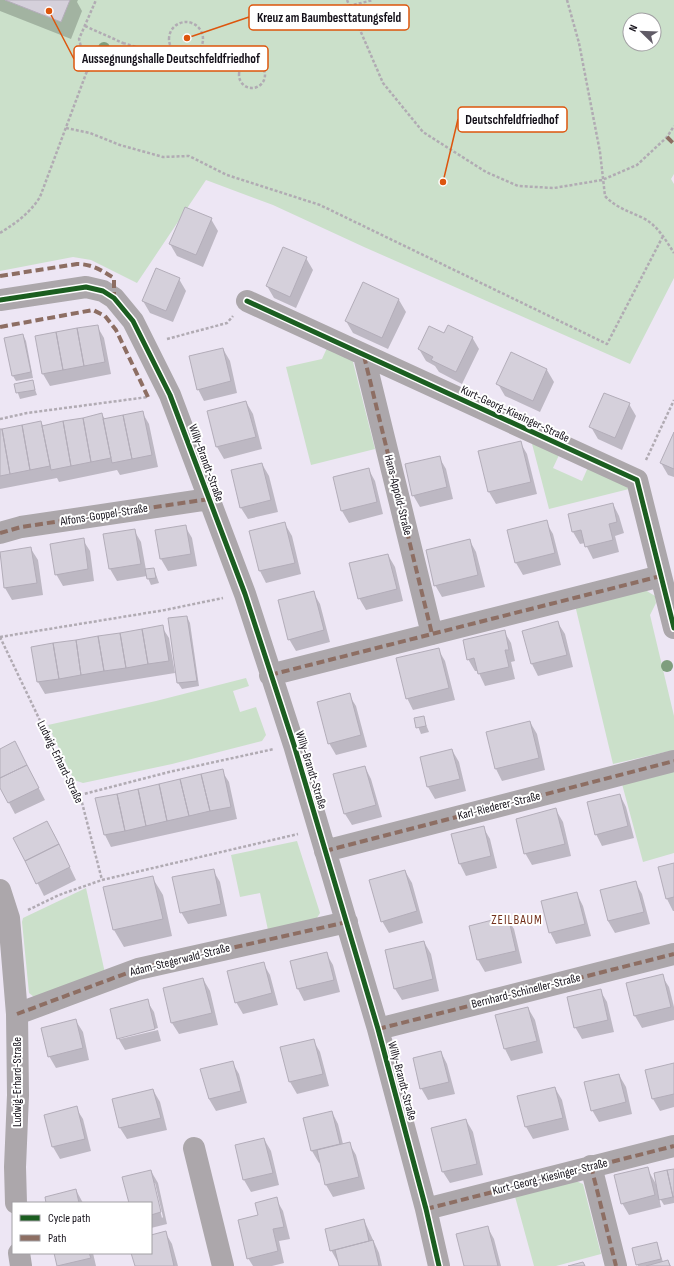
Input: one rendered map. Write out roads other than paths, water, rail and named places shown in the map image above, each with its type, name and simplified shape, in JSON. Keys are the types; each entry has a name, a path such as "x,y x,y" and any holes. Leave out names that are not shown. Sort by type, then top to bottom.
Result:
{"street":[{"name":"Willy-Brandt-Straße","path":"0,300 86,287 103,291 114,298 132,321 170,395 245,594 270,675 294,745 378,1029 426,1209 439,1266"},
{"name":"Kurt-Georg-Kiesinger-Straße","path":"247,301 637,480 661,576"},
{"name":"Hans-Appold-Straße","path":"364,356 432,634"},
{"name":"Alfons-Goppel-Straße","path":"0,533 21,527 209,499"},
{"path":"270,675 661,576 674,628"},
{"name":"Karl-Riederer-Straße","path":"325,851 674,761"},
{"name":"Ludwig-Erhard-Straße","path":"0,890 9,918 16,1014 18,1095 15,1167 16,1202"},
{"name":"Adam-Stegerwald-Straße","path":"16,1014 138,969 347,922"},
{"name":"Bernhard-Schineller-Straße","path":"378,1029 674,954"},
{"name":"Kurt-Georg-Kiesinger-Straße","path":"426,1209 674,1146"},
{"path":"194,1148 223,1266"},
{"path":"591,1166 616,1266"},
{"path":"19,1254 21,1266"}],"place":[{"name":"Aussegnungshalle Deutschfeldfriedhof","path":"49,11"},
{"name":"Kreuz am Baumbesttatungsfeld","path":"187,38"},
{"name":"Deutschfeldfriedhof","path":"443,182"}],"district":[{"name":"ZEILBAUM","path":"517,920"}]}
